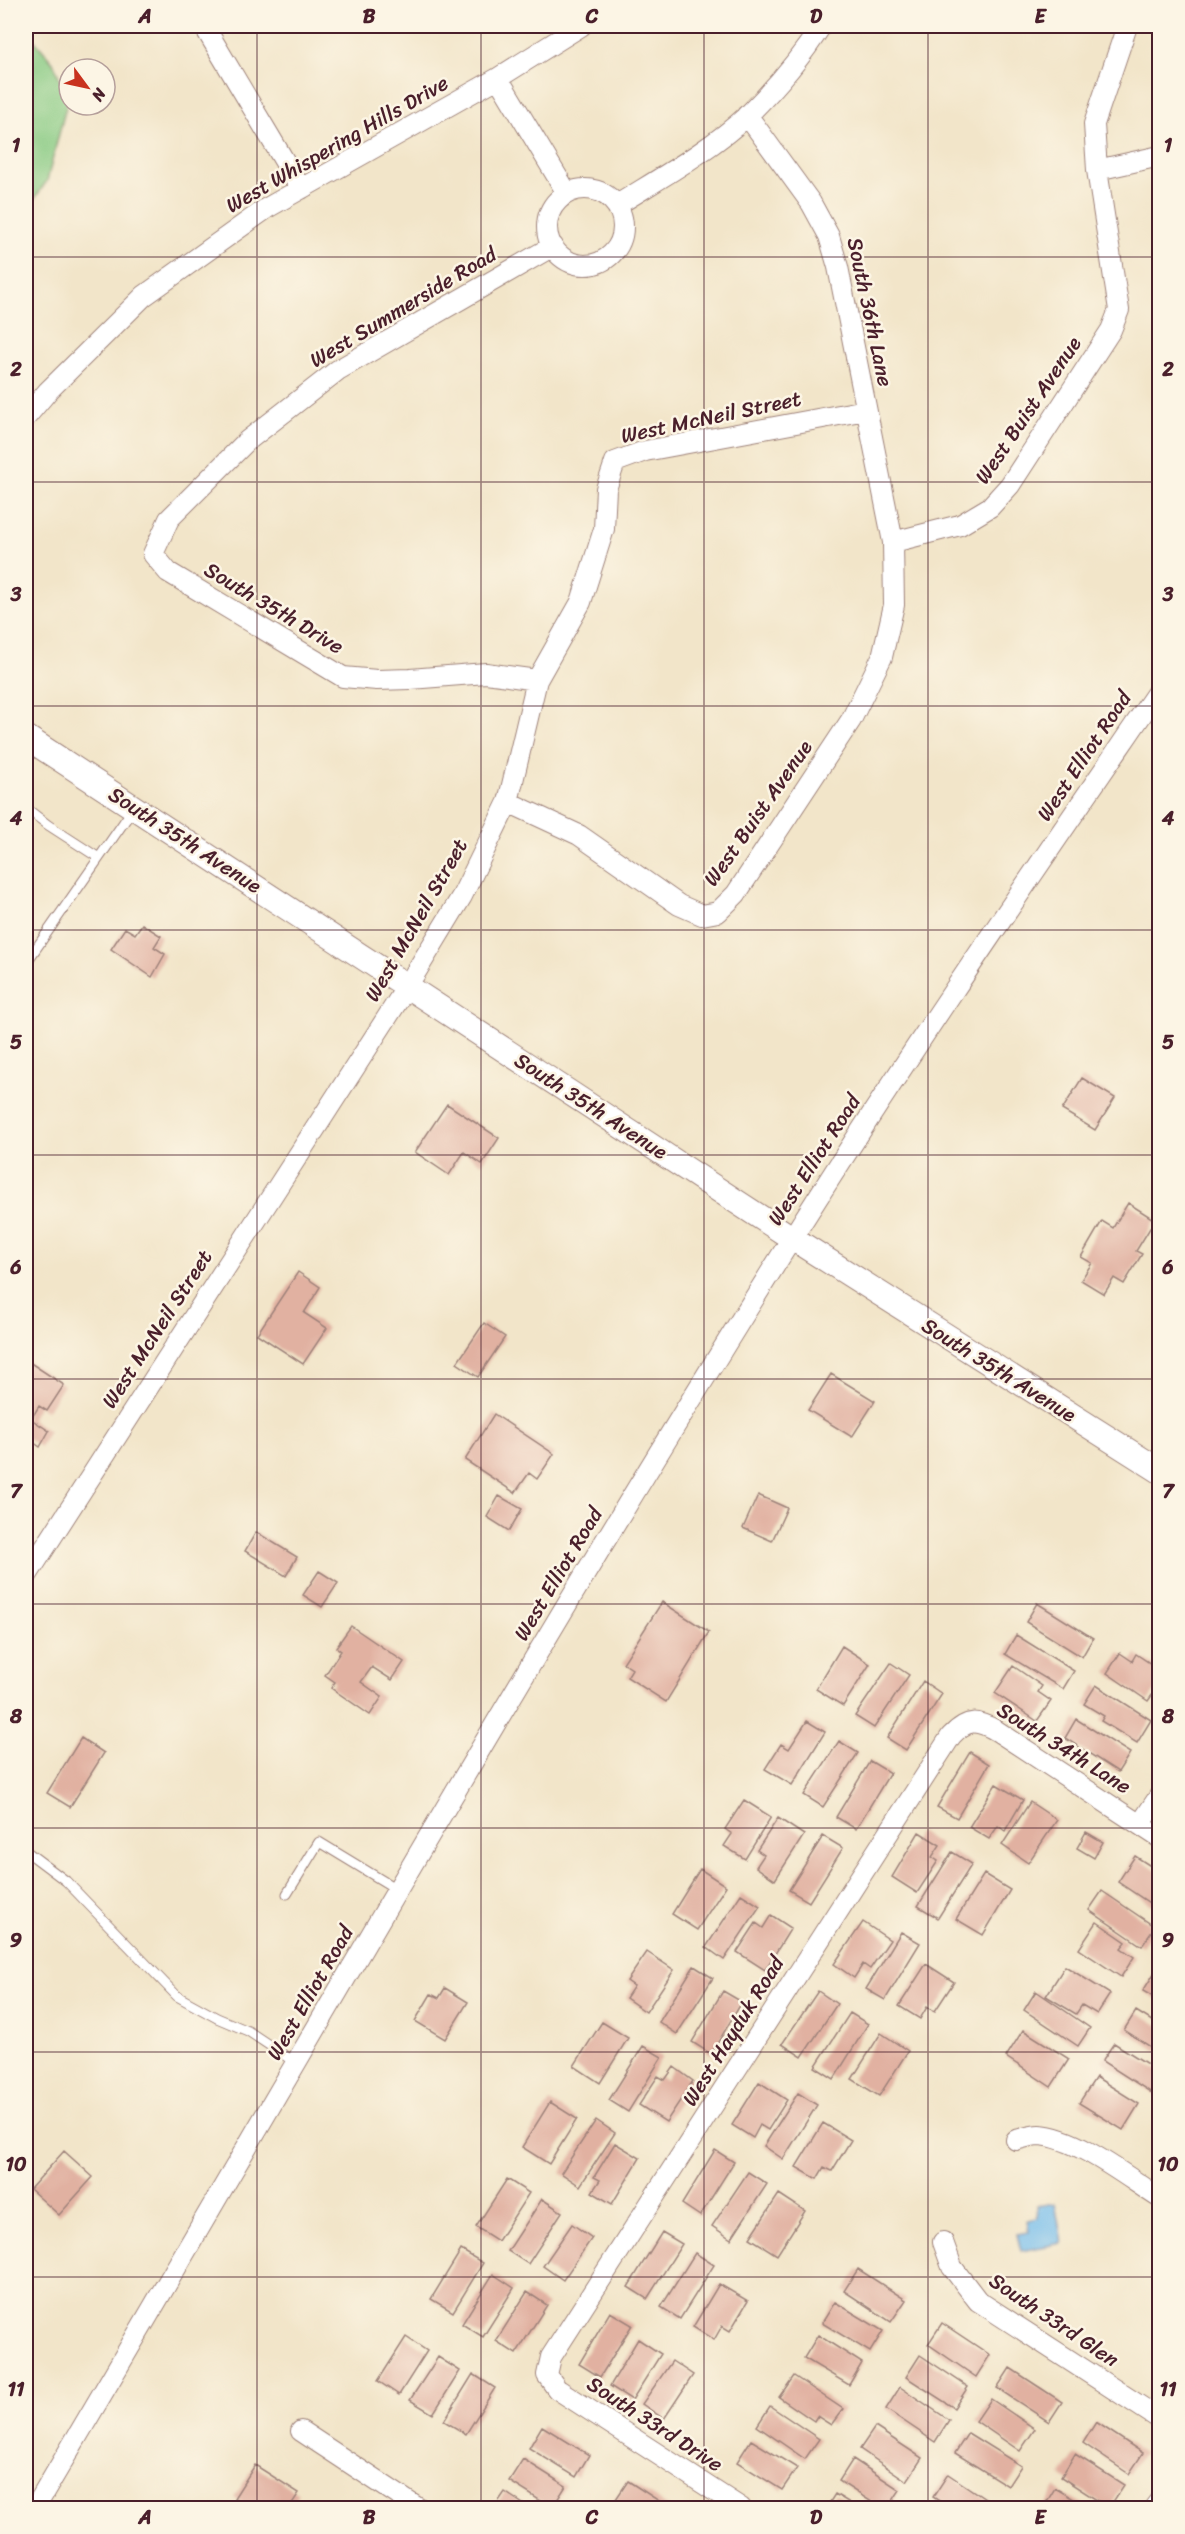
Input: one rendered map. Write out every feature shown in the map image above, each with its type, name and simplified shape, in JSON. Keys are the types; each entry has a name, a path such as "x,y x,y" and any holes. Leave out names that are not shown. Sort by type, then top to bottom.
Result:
{"street":[{"path":"204,26 301,189"},
{"name":"West Whispering Hills Drive","path":"26,417 48,391 144,296 267,208 498,78 581,26"},
{"path":"617,205 686,162 747,115 779,82 821,26"},
{"name":"West Buist Avenue","path":"508,802 579,835 679,904 702,915 718,912 736,894 851,720 882,657 894,605 893,542 960,525 990,507 1010,485 1111,330 1119,310 1097,170 1094,124 1127,26"},
{"path":"498,78 567,193"},
{"name":"South 36th Lane","path":"747,115 811,203 829,236 838,267 893,542"},
{"path":"1097,170 1160,156"},
{"path":"585,188 597,190 617,205 622,217 622,236 613,253 603,260 591,264 578,264 566,260 553,246 547,230 548,217 553,206 567,193 585,188"},
{"name":"West Summerside Road","path":"168,572 153,554 169,519 248,441 338,370 553,246"},
{"name":"West McNeil Street","path":"26,1577 408,985 462,896 508,802 537,680 581,602 604,529 606,489 615,462 645,452 866,410"},
{"name":"South 35th Drive","path":"168,572 343,677 377,680 486,673 537,680"},
{"name":"West Elliot Road","path":"35,2508 499,1717 792,1238 920,1039 1160,688"},
{"name":"South 35th Avenue","path":"26,737 792,1238 1160,1471"},
{"name":"South 34th Lane","path":"972,1722 983,1723 997,1731 1160,1838"},
{"name":"West Hayduk Road","path":"547,2375 551,2357 951,1736 961,1725 972,1722"},
{"path":"1140,1825 1160,1795"},
{"path":"1016,2140 1037,2135 1056,2138 1079,2147 1160,2198"},
{"name":"South 33rd Glen","path":"943,2242 952,2267 978,2301 1160,2419"},
{"name":"South 33rd Drive","path":"547,2375 557,2389 741,2508"},
{"path":"301,2431 418,2508"},
{"path":"1154,2508 1160,2500"}],"lane":[{"path":"26,963 135,807"},
{"path":"26,808 99,858"},
{"path":"287,1894 318,1842 398,1890"},
{"path":"26,1851 66,1881 177,1996 248,2031 296,2063"}],"green space":[{"path":"26,31 53,62 57,72 57,117 63,117 47,181 26,211"}],"water":[{"path":"1055,2203 1062,2243 1021,2251 1017,2234 1029,2232 1027,2220 1038,2218 1037,2206"}],"building":[{"path":"142,924 161,936 154,947 165,954 152,977 111,949 125,928 135,934"},
{"path":"1082,1078 1115,1098 1095,1130 1062,1110"},
{"path":"447,1104 499,1138 482,1164 464,1152 449,1175 415,1152"},
{"path":"1128,1203 1155,1220 1136,1251 1142,1254 1124,1284 1114,1278 1104,1294 1081,1280 1092,1263 1081,1257 1102,1221 1113,1228"},
{"path":"298,1272 320,1287 304,1313 327,1328 303,1364 257,1334"},
{"path":"484,1323 505,1337 478,1377 457,1363"},
{"path":"26,1360 64,1385 47,1411 39,1406 31,1419 49,1431 40,1447 26,1437"},
{"path":"831,1374 875,1401 852,1437 808,1410"},
{"path":"494,1414 554,1454 537,1479 529,1473 515,1493 465,1460"},
{"path":"758,1495 787,1508 772,1541 743,1528"},
{"path":"499,1496 522,1509 509,1531 487,1517"},
{"path":"256,1532 297,1557 286,1576 245,1551"},
{"path":"319,1571 338,1583 322,1607 303,1595"},
{"path":"662,1602 709,1632 666,1702 627,1677 632,1669 623,1663"},
{"path":"1037,1603 1093,1638 1082,1657 1026,1622"},
{"path":"351,1626 404,1662 392,1680 372,1667 361,1682 382,1697 370,1715 331,1688 335,1682 325,1675 341,1651 336,1647"},
{"path":"1016,1635 1074,1671 1063,1689 1005,1654"},
{"path":"842,1646 870,1664 843,1706 816,1689"},
{"path":"1120,1653 1132,1661 1136,1654 1160,1670 1160,1684 1148,1701 1107,1673"},
{"path":"891,1663 909,1675 874,1728 855,1716"},
{"path":"1013,1666 1042,1686 1038,1692 1051,1701 1037,1721 995,1693"},
{"path":"923,1681 942,1694 906,1750 887,1738"},
{"path":"1096,1685 1151,1720 1137,1743 1101,1721 1104,1716 1084,1704"},
{"path":"1076,1719 1130,1753 1118,1772 1065,1738"},
{"path":"807,1721 825,1732 792,1785 765,1769 781,1744 789,1749"},
{"path":"81,1738 104,1753 70,1807 47,1793"},
{"path":"839,1741 858,1753 823,1807 804,1795"},
{"path":"970,1752 989,1764 957,1818 937,1807"},
{"path":"870,1761 890,1773 856,1829 836,1817"},
{"path":"996,1784 1023,1800 1005,1831 998,1826 989,1839 969,1827"},
{"path":"744,1800 771,1817 745,1859 724,1846 732,1834 725,1829"},
{"path":"1030,1802 1057,1820 1028,1863 1002,1845"},
{"path":"778,1818 804,1835 775,1880 756,1867 764,1855 757,1850"},
{"path":"919,1832 940,1845 932,1857 938,1861 917,1893 892,1877"},
{"path":"1086,1832 1103,1842 1094,1858 1077,1848"},
{"path":"823,1836 843,1848 809,1902 789,1890"},
{"path":"952,1852 972,1864 938,1918 918,1906"},
{"path":"1135,1856 1160,1872 1160,1910 1118,1882"},
{"path":"700,1869 726,1886 697,1930 672,1914"},
{"path":"984,1874 1010,1890 983,1935 956,1919"},
{"path":"1102,1891 1155,1927 1142,1946 1089,1910"},
{"path":"741,1894 760,1906 724,1960 706,1947"},
{"path":"771,1915 791,1928 765,1970 737,1952 756,1923 763,1928"},
{"path":"863,1922 890,1940 870,1969 863,1964 854,1978 834,1964"},
{"path":"1097,1922 1126,1942 1121,1948 1134,1957 1121,1977 1079,1949"},
{"path":"901,1932 920,1943 885,2000 866,1989"},
{"path":"647,1952 674,1970 646,2012 626,1998 634,1986 627,1981"},
{"path":"926,1964 954,1982 935,2011 927,2007 920,2019 899,2006"},
{"path":"694,1966 713,1978 677,2034 659,2022"},
{"path":"1065,1966 1110,1994 1097,2014 1082,2005 1076,2014 1046,1996"},
{"path":"1155,1972 1160,1974 1160,2001 1143,1991"},
{"path":"445,1988 468,2002 445,2039 415,2021 431,1994 439,1998"},
{"path":"723,1991 742,2002 711,2054 692,2042"},
{"path":"818,1991 837,2004 802,2057 782,2044"},
{"path":"1036,1991 1090,2028 1078,2046 1024,2010"},
{"path":"1136,2011 1160,2026 1160,2053 1124,2030"},
{"path":"850,2013 868,2024 834,2079 815,2067"},
{"path":"602,2022 628,2038 600,2083 574,2066"},
{"path":"1023,2030 1069,2059 1051,2087 1006,2057"},
{"path":"881,2033 908,2051 879,2096 852,2079"},
{"path":"1114,2043 1160,2072 1158,2097 1102,2061"},
{"path":"643,2046 662,2057 628,2112 609,2100"},
{"path":"674,2067 693,2081 666,2122 639,2105 658,2076 665,2080"},
{"path":"1096,2077 1139,2104 1123,2130 1079,2103"},
{"path":"759,2082 787,2100 768,2130 760,2125 753,2138 732,2125"},
{"path":"798,2093 817,2105 783,2159 764,2146"},
{"path":"550,2102 577,2119 549,2164 522,2147"},
{"path":"596,2120 615,2133 580,2186 561,2173"},
{"path":"823,2123 851,2140 832,2171 824,2167 817,2179 796,2167"},
{"path":"615,2143 640,2158 612,2204 592,2192 600,2180 594,2177"},
{"path":"715,2150 734,2162 700,2216 682,2204"},
{"path":"64,2151 93,2177 59,2215 30,2189"},
{"path":"748,2172 767,2184 731,2239 712,2226"},
{"path":"507,2179 529,2193 498,2241 476,2227"},
{"path":"779,2194 805,2211 777,2255 750,2238"},
{"path":"542,2199 562,2212 528,2264 508,2251"},
{"path":"572,2224 592,2238 563,2280 543,2266"},
{"path":"662,2232 682,2244 647,2299 628,2287"},
{"path":"461,2250 483,2263 453,2312 431,2299"},
{"path":"695,2253 714,2265 680,2319 661,2307"},
{"path":"858,2269 906,2300 891,2322 844,2291"},
{"path":"493,2274 514,2288 483,2337 462,2324"},
{"path":"719,2284 748,2301 730,2331 722,2326 714,2340 693,2327"},
{"path":"527,2292 547,2305 516,2354 496,2341"},
{"path":"835,2302 883,2331 870,2352 822,2323"},
{"path":"610,2312 632,2325 600,2377 579,2364"},
{"path":"942,2323 990,2355 976,2377 928,2344"},
{"path":"818,2335 862,2363 849,2385 804,2358"},
{"path":"406,2337 427,2351 399,2395 378,2381"},
{"path":"638,2339 661,2354 632,2400 610,2386"},
{"path":"920,2355 968,2387 954,2408 906,2377"},
{"path":"438,2357 460,2371 433,2414 410,2400"},
{"path":"672,2361 693,2375 664,2419 642,2404"},
{"path":"1010,2368 1062,2402 1049,2422 997,2388"},
{"path":"473,2374 495,2388 466,2434 444,2421"},
{"path":"794,2376 843,2409 831,2425 817,2416 814,2421 779,2397"},
{"path":"900,2387 949,2420 935,2442 886,2409"},
{"path":"991,2399 1035,2429 1020,2451 976,2421"},
{"path":"770,2406 819,2439 805,2459 757,2426"},
{"path":"1096,2422 1143,2453 1129,2474 1083,2443"},
{"path":"542,2426 589,2455 576,2477 529,2448"},
{"path":"875,2427 922,2458 907,2481 860,2449"},
{"path":"968,2433 1021,2466 1008,2486 955,2453"},
{"path":"751,2440 797,2468 782,2490 737,2462"},
{"path":"1075,2454 1124,2485 1109,2508 1061,2477"},
{"path":"523,2459 566,2486 552,2508 509,2481"},
{"path":"853,2459 900,2490 888,2508 881,2508 839,2481"},
{"path":"255,2465 299,2493 289,2508 238,2508 242,2502 234,2498"},
{"path":"948,2474 994,2505 992,2508 950,2508 933,2497"},
{"path":"628,2481 670,2508 623,2508 614,2502"},
{"path":"1055,2488 1089,2508 1043,2508"},
{"path":"505,2492 529,2508 494,2508"},
{"path":"835,2494 858,2508 826,2508"}]}
